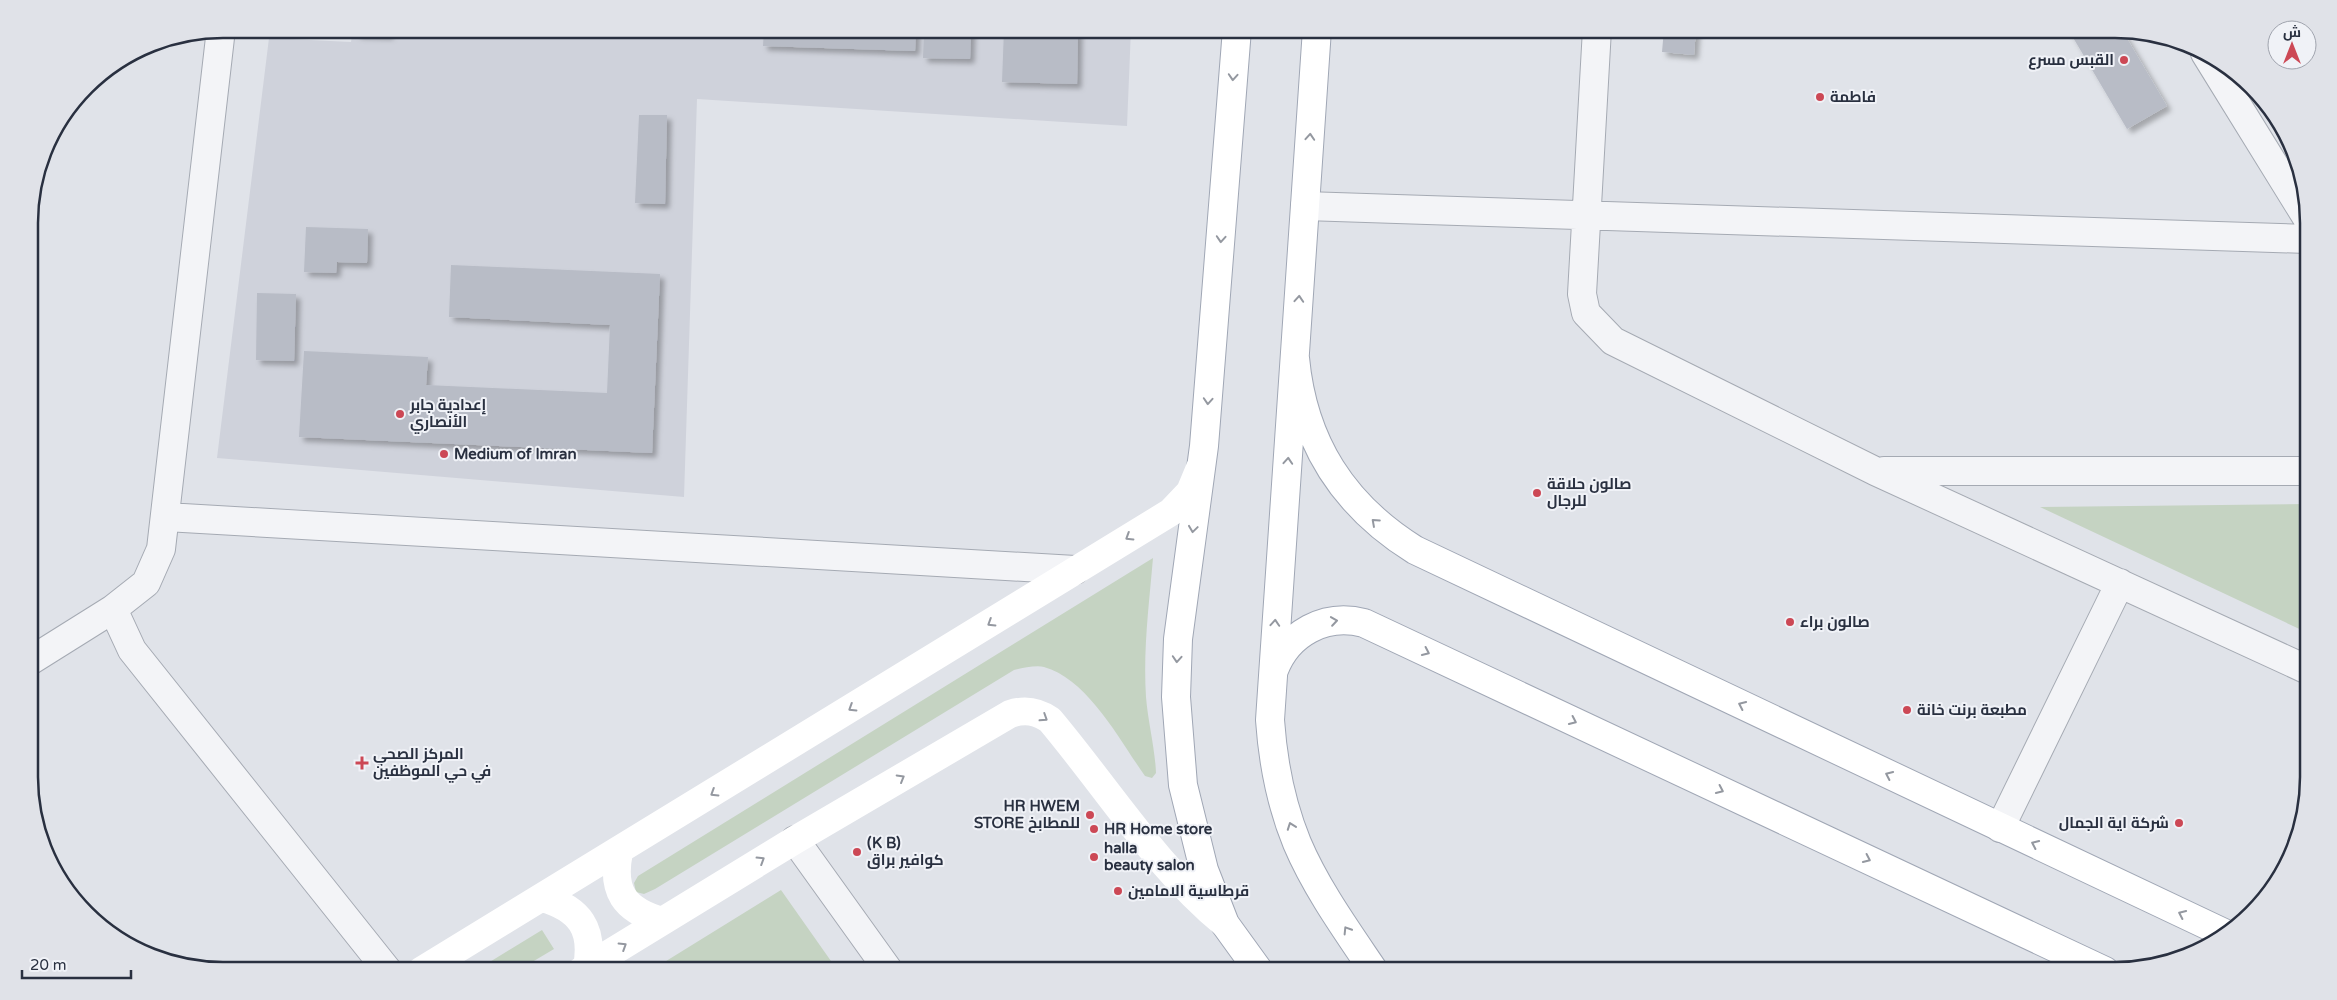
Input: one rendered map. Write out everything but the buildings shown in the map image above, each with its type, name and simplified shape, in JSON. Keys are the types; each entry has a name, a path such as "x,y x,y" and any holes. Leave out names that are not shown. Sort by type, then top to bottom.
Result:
{"main road":[{"path":"1236,38 1204,446 1178,639 1177,726 1183,785 1204,870 1226,924 1252,962"},
{"path":"1316,38 1271,689 1273,752 1284,806 1297,843 1310,871 1368,962"},
{"path":"1295,358 1301,400 1315,441 1325,460 1349,495 1379,526 1415,550 2218,930"},
{"path":"436,962 618,852 1178,506 1195,483 1204,446"},
{"path":"1271,689 1278,660 1290,644 1305,631 1334,621 1364,623 2086,962"},
{"path":"595,962 795,840 1010,714 1019,711 1035,712 1050,720 1173,876 1198,901 1226,924"},
{"path":"618,852 615,870 618,889 628,905 644,916 662,921"},
{"path":"543,898 561,903 576,914 586,930 590,949 586,962"}],"street":[{"path":"38,656 113,608 146,583 161,549 220,38"},
{"path":"1597,38 1582,294 1586,313 1613,341 1876,470 2300,666"},
{"path":"2215,68 2299,204"},
{"path":"1305,206 2300,239"},
{"path":"1876,470 2300,470"},
{"path":"166,516 1075,570"},
{"path":"2000,828 2120,583"},
{"path":"113,608 132,650 381,962"},
{"path":"795,840 883,962"}],"shaded area":[{"path":"269,38 351,42 352,38 1131,38 1127,126 697,99 684,497 217,458"}],"green space":[{"path":"2300,504 2300,629 2040,507"},
{"path":"1153,558 1145,662 1146,697 1156,773 1152,778 1145,776 1102,713 1075,684 1060,674 1041,666 1018,669 655,889 644,894 636,892 634,883 638,876"},
{"path":"781,890 832,962 665,962"},
{"path":"542,930 554,949 532,962 490,962"}],"place":[{"name":"القبس مسرع","path":"2124,60"},
{"name":"فاطمة","path":"1820,97"},
{"name":"إعدادية جابر الأنصاري","path":"400,414"},
{"name":"Medium of Imran","path":"444,454"},
{"name":"صالون حلاقة للرجال","path":"1537,493"},
{"name":"صالون براء","path":"1790,622"},
{"name":"مطبعة برنت خانة","path":"1907,710"},
{"name":"المركز الصحي في حي الموظفين","path":"362,763"},
{"name":"HR HWEM STORE للمطابخ","path":"1090,815"},
{"name":"شركة اية الجمال","path":"2179,823"},
{"name":"HR Home store","path":"1094,829"},
{"name":"(K B) كوافير براق","path":"857,852"},
{"name":"halla beauty salon","path":"1094,857"},
{"name":"قرطاسية الامامين","path":"1118,891"}]}
